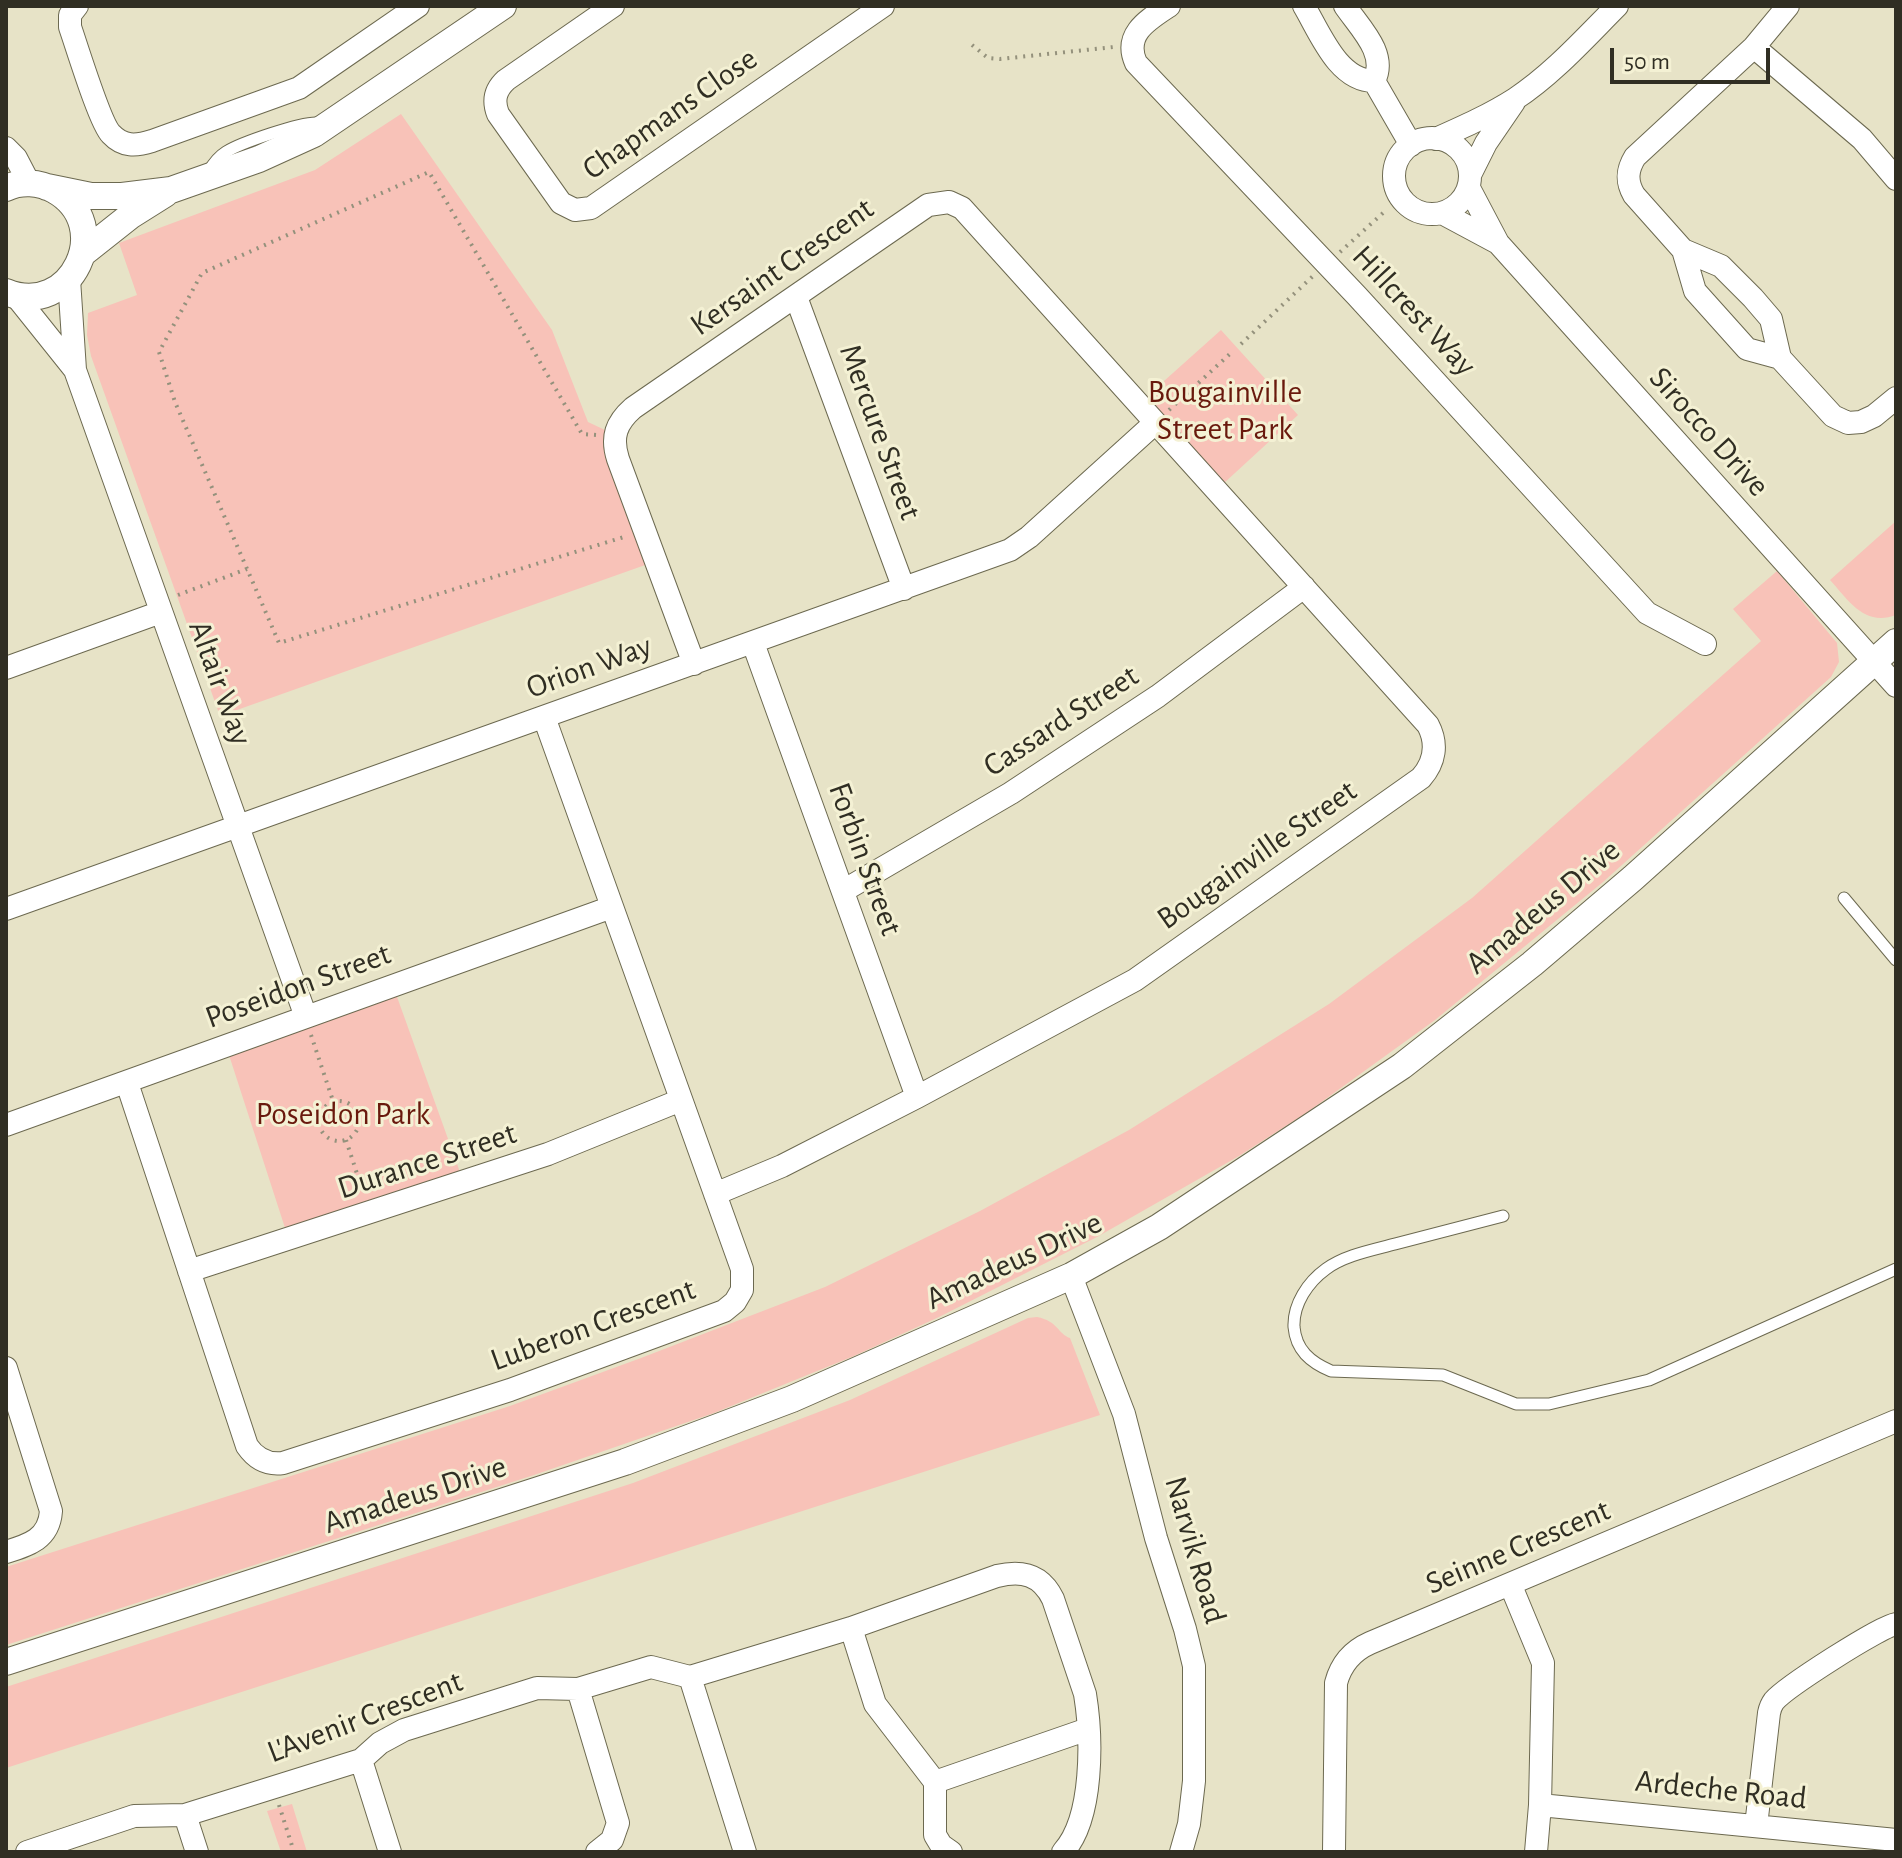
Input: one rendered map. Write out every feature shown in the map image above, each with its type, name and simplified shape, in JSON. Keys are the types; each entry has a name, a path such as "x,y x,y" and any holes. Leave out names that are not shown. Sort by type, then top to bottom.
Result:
{"street":[{"path":"77,6 70,15 70,27 107,129 120,141 134,145 299,88 418,6"},
{"path":"82,254 130,216 171,190 290,146 330,124 503,6"},
{"name":"Chapmans Close","path":"613,6 506,80 495,98 498,114 561,203 575,210 591,208 883,6"},
{"path":"1132,43 1139,27 1169,6"},
{"path":"1304,6 1348,73 1362,81 1374,81"},
{"path":"1345,6 1378,56 1380,70 1374,81"},
{"path":"1436,139 1517,97 1569,54 1617,6"},
{"path":"1780,358 1747,349 1695,291 1683,250 1634,195 1629,185 1630,166 1635,157 1754,47 1788,6"},
{"name":"Hillcrest Way","path":"1132,43 1136,63 1357,296 1647,613 1705,644"},
{"path":"1754,47 1888,151 1896,179"},
{"path":"1374,81 1411,145"},
{"path":"1469,181 1462,152 1453,144 1436,139 1429,138 1411,145 1398,157 1394,169 1398,194 1417,212 1429,215 1454,208 1463,199 1486,143 1517,97"},
{"path":"6,148 16,158 27,186"},
{"name":"Sirocco Drive","path":"1469,181 1498,243 1896,686"},
{"path":"27,186 91,196 171,190"},
{"path":"10,294 35,296 53,291 69,279 80,263 85,244 82,224 75,208 63,195 27,186"},
{"name":"Kersaint Crescent","path":"614,436 618,424 633,408 928,205 949,202 962,208 1155,423"},
{"name":"Sirocco Drive","path":"1442,213 1498,243"},
{"path":"1683,250 1721,266 1753,298 1771,319 1780,358 1833,416 1854,424 1868,419 1896,398"},
{"name":"Altair Way","path":"69,279 75,370 306,1017"},
{"name":"Altair Way","path":"10,294 75,370"},
{"name":"Mercure Street","path":"796,297 904,589"},
{"name":"Bougainville Street","path":"715,1194 782,1166 1135,980 1421,778 1428,769 1435,748 1428,725 1155,423"},
{"name":"Orion Way","path":"6,909 1017,546 1155,423"},
{"path":"614,436 615,450 694,664"},
{"name":"Cassard Street","path":"843,891 1011,793 1158,696 1304,587"},
{"path":"6,668 159,607"},
{"name":"Amadeus Drive","path":"6,1662 652,1453 792,1399 1071,1276 1159,1227 1402,1066 1577,926 1896,642"},
{"name":"Forbin Street","path":"753,643 917,1097"},
{"name":"Luberon Crescent","path":"127,1083 247,1446 262,1460 283,1463 510,1390 662,1335 729,1307 742,1290 743,1276 544,717"},
{"name":"Poseidon Street","path":"6,1125 612,907"},
{"name":"Durance Street","path":"189,1271 548,1154 681,1100"},
{"name":"Narvik Road","path":"1071,1276 1124,1414 1194,1666 1194,1781 1189,1824 1181,1852"},
{"path":"6,1368 51,1511 48,1525 37,1540 6,1552"},
{"name":"Seinne Crescent","path":"1334,1852 1336,1683 1347,1659 1370,1643 1896,1421"},
{"path":"745,1852 690,1677 851,1628 997,1576 1021,1573 1035,1577 1045,1585 1053,1599 1085,1694 1088,1729 1085,1808 1063,1852"},
{"path":"1511,1586 1543,1663 1536,1852"},
{"path":"1756,1826 1769,1713 1773,1703 1874,1633 1896,1624"},
{"path":"851,1628 875,1704 935,1782 935,1835 941,1845 951,1852"},
{"name":"L'Avenir Crescent","path":"27,1852 134,1816 185,1815 361,1760 380,1743 404,1730 537,1688 578,1689 651,1667 690,1677"},
{"path":"578,1689 618,1823 612,1840 597,1852"},
{"path":"935,1782 1088,1729"},
{"path":"361,1760 390,1852"},
{"name":"Ardeche Road","path":"1540,1805 1896,1840"},
{"path":"185,1815 197,1852"}],"lane":[{"path":"1844,898 1896,960"},
{"path":"1503,1216 1369,1251 1327,1268 1307,1287 1299,1303 1294,1322 1296,1339 1303,1353 1315,1364 1331,1371 1443,1375 1516,1404 1549,1404 1649,1380 1896,1269"}],"path":[{"path":"972,45 988,58 1000,59 1132,43"},
{"path":"614,436 582,434 429,172 202,273 159,352 175,402 279,643 644,530"},
{"path":"1155,423 1232,352"},
{"path":"159,607 247,569"},
{"path":"306,1017 333,1101"},
{"path":"333,1101 349,1103 359,1114 358,1130 346,1140 330,1139 320,1127 321,1111 333,1101"},
{"path":"346,1140 370,1213"},
{"path":"274,1787 294,1852"}],"green space":[{"path":"401,114 552,330 588,422 605,430 605,442 648,564 220,716 91,356 87,335 88,313 137,295 119,243 315,170"},
{"name":"Bougainville Street Park","path":"1221,330 1298,415 1223,484 1145,398"},
{"path":"1896,521 1896,615 1875,618 1858,610 1830,580"},
{"path":"1777,571 1837,643 1839,662 1831,677 1603,882 1435,1020 1309,1111 1239,1156 1097,1237 939,1317 854,1356 714,1413 534,1475 6,1645 6,1567 510,1406 825,1287 980,1211 1129,1130 1329,1004 1472,898 1761,641 1733,609"},
{"name":"Poseidon Park","path":"396,994 461,1175 286,1231 229,1055"},
{"path":"1037,1317 1054,1324 1070,1338 1100,1415 6,1768 6,1687 633,1483 850,1400 1028,1318"},
{"path":"292,1804 307,1852 281,1852 267,1811"}]}
